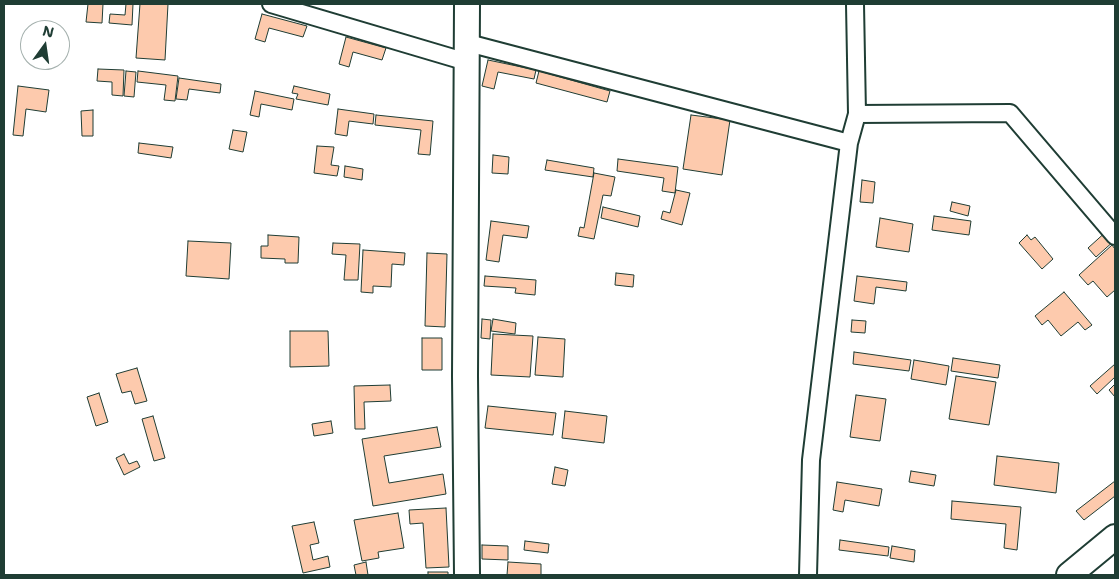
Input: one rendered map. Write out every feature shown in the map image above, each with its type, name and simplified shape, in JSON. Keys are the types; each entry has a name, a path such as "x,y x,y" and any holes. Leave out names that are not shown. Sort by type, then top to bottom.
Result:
{"street":[{"path":"271,4 467,53 849,143"},
{"path":"467,4 465,376 467,575"},
{"path":"808,575 811,460 849,143 857,114 855,4"},
{"path":"857,114 1010,113 1115,236"},
{"path":"1077,572 1115,537"}],"building":[{"path":"88,4 103,4 102,23 86,22"},
{"path":"126,4 133,4 132,25 109,23 110,14 125,15"},
{"path":"140,4 168,4 165,60 136,58"},
{"path":"262,14 307,26 303,37 269,28 265,42 255,39"},
{"path":"346,37 386,48 382,60 353,52 349,67 339,64"},
{"path":"488,60 536,70 534,79 498,72 494,89 482,86"},
{"path":"98,69 124,70 123,96 112,95 112,82 97,81"},
{"path":"126,71 136,72 134,97 124,96"},
{"path":"138,71 178,76 175,101 164,100 166,85 137,82"},
{"path":"539,71 610,91 607,102 536,83"},
{"path":"179,78 221,84 220,93 189,89 187,100 176,99"},
{"path":"18,86 49,90 46,112 26,109 23,136 13,135"},
{"path":"294,86 330,94 328,105 296,99 298,94 292,93"},
{"path":"255,91 294,99 292,110 261,104 259,117 250,115"},
{"path":"338,109 374,114 373,124 349,121 347,136 335,134"},
{"path":"93,110 93,136 82,136 81,111"},
{"path":"376,115 433,121 430,155 418,154 421,130 375,125"},
{"path":"691,115 730,120 722,175 683,169"},
{"path":"233,130 247,132 243,152 229,149"},
{"path":"139,143 173,147 171,158 138,153"},
{"path":"317,146 334,147 331,165 339,166 337,176 314,173"},
{"path":"493,155 509,157 508,174 492,173"},
{"path":"618,159 678,167 675,193 662,191 664,178 617,171"},
{"path":"547,160 594,168 593,177 545,170"},
{"path":"345,166 363,169 362,180 344,177"},
{"path":"594,173 615,177 611,196 603,195 594,239 578,236 580,227 584,228"},
{"path":"862,180 875,182 873,203 860,202"},
{"path":"676,190 690,193 682,225 661,219 663,211 670,213"},
{"path":"952,202 970,206 968,216 950,211"},
{"path":"603,207 640,216 638,227 601,218"},
{"path":"934,216 971,221 969,235 932,230"},
{"path":"880,218 913,224 909,252 876,247"},
{"path":"491,221 529,226 527,238 503,235 499,262 486,260"},
{"path":"1108,230 1115,240 1096,257 1088,248"},
{"path":"268,235 299,237 298,263 285,263 285,259 261,258 261,246 268,246"},
{"path":"1027,235 1031,240 1035,237 1053,259 1042,269 1019,243"},
{"path":"188,241 231,243 229,279 186,276"},
{"path":"333,243 360,244 358,280 344,280 346,255 332,254"},
{"path":"1112,245 1115,249 1115,290 1107,297 1093,281 1088,285 1079,275"},
{"path":"363,250 405,253 404,265 392,264 391,287 373,286 373,293 361,292"},
{"path":"427,253 447,254 445,327 425,326"},
{"path":"616,273 634,275 633,287 615,285"},
{"path":"485,276 536,280 535,295 515,293 516,288 484,286"},
{"path":"857,276 907,282 906,291 876,287 874,304 854,301"},
{"path":"1064,292 1092,325 1085,330 1078,322 1061,336 1048,320 1042,325 1035,316"},
{"path":"482,319 491,320 490,339 481,338"},
{"path":"493,319 516,323 515,334 491,331"},
{"path":"852,320 866,321 865,333 851,332"},
{"path":"290,331 328,331 329,366 290,367"},
{"path":"493,334 533,336 530,377 491,375"},
{"path":"538,337 565,339 563,377 535,375"},
{"path":"422,338 442,338 442,370 422,370"},
{"path":"854,352 911,360 909,371 853,364"},
{"path":"953,358 1000,365 998,378 951,371"},
{"path":"914,360 949,366 946,385 911,379"},
{"path":"1115,364 1115,377 1097,394 1090,386"},
{"path":"137,368 147,401 135,404 131,391 122,393 116,374"},
{"path":"956,376 996,382 989,425 949,419"},
{"path":"1115,384 1115,397 1109,390"},
{"path":"390,385 391,401 364,402 365,429 355,429 354,386"},
{"path":"99,393 108,422 96,426 87,397"},
{"path":"856,395 886,399 880,441 850,437"},
{"path":"488,406 556,413 553,435 485,428"},
{"path":"565,411 607,416 604,443 562,438"},
{"path":"153,416 165,458 154,461 142,419"},
{"path":"331,421 333,433 314,436 312,424"},
{"path":"437,427 441,447 384,456 389,483 443,474 446,494 373,506 362,439"},
{"path":"124,454 129,464 137,461 140,467 124,475 116,458"},
{"path":"997,456 1059,463 1056,493 994,485"},
{"path":"555,467 568,470 565,486 552,484"},
{"path":"911,471 936,475 934,486 909,482"},
{"path":"1115,481 1115,496 1084,520 1076,511"},
{"path":"837,482 882,489 879,506 845,500 843,512 833,510"},
{"path":"952,501 1021,507 1017,550 1004,548 1006,524 951,519"},
{"path":"446,508 449,567 426,568 423,523 410,524 409,510"},
{"path":"398,513 404,548 378,552 379,558 362,561 354,520"},
{"path":"314,522 319,543 310,545 313,560 328,556 330,567 303,573 292,526"},
{"path":"840,540 889,547 888,556 839,550"},
{"path":"525,541 549,544 548,553 524,550"},
{"path":"482,545 508,546 508,560 482,559"},
{"path":"892,546 915,550 914,562 890,558"},
{"path":"366,562 368,575 356,575 354,565"},
{"path":"508,562 541,564 541,575 507,575"},
{"path":"428,572 448,572 448,575 428,575"}]}
